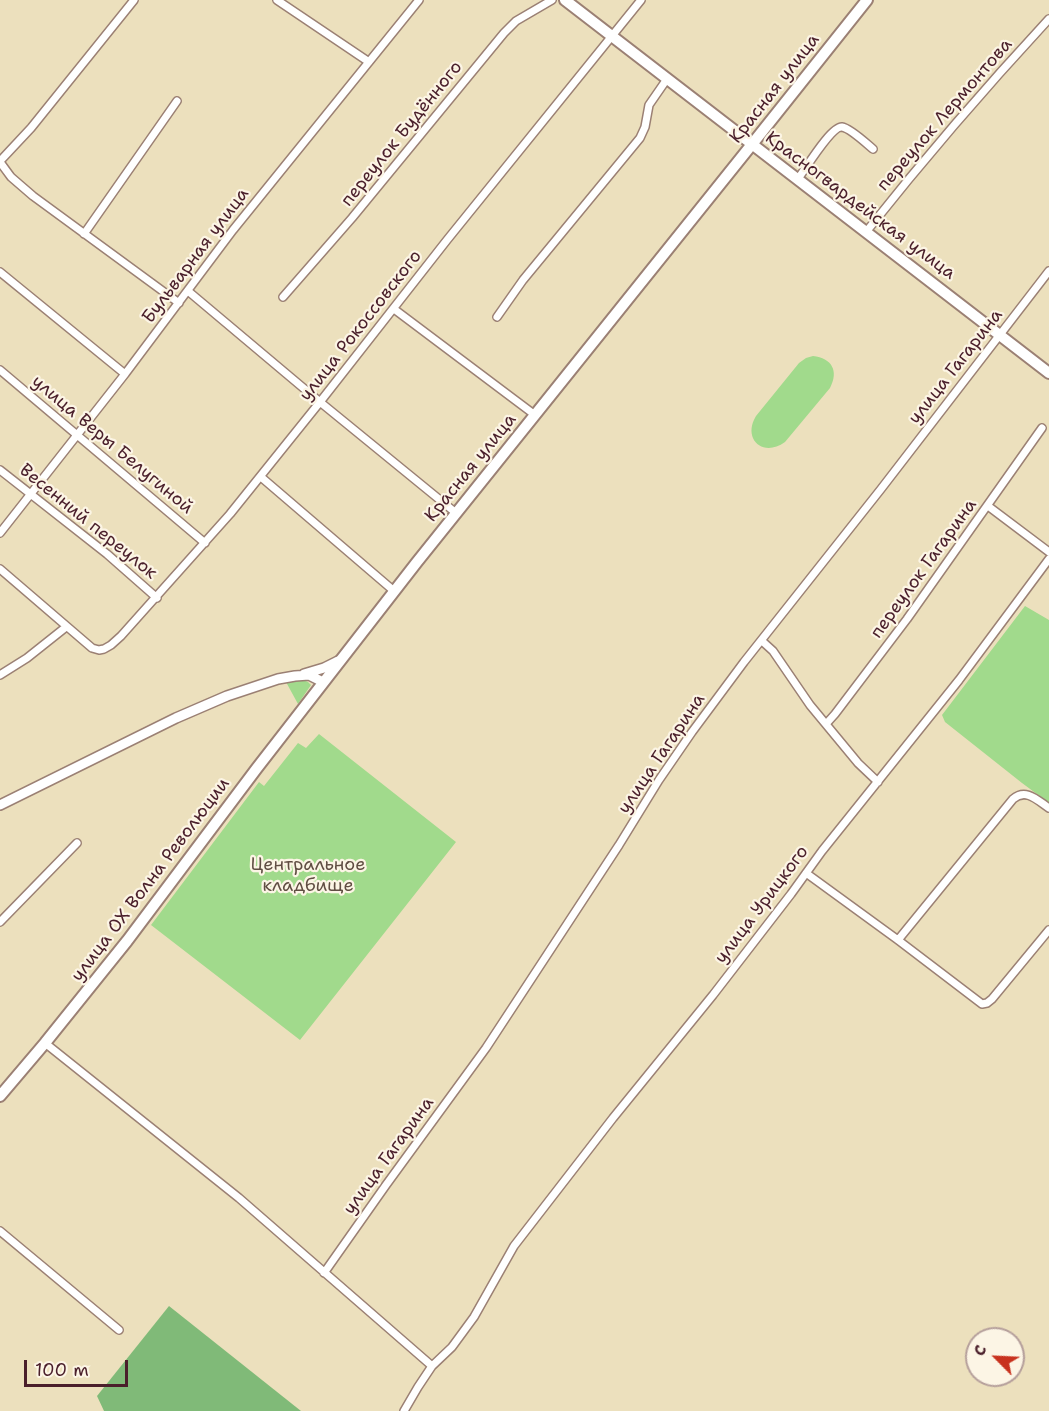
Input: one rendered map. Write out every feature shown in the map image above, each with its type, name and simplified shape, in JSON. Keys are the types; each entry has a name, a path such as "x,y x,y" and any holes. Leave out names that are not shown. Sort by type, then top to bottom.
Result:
{"main road":[{"name":"Красногвардейская улица","path":"565,0 1049,373"},
{"name":"Красная улица","path":"323,682 867,0"},
{"name":"улица ОХ Волна Революции","path":"1,1094 45,1043 148,914 323,682"}],"street":[{"path":"134,0 31,128 0,162 11,177 84,234 179,303"},
{"path":"277,0 369,62"},
{"name":"Бульварная улица","path":"0,534 126,374 234,230 419,0"},
{"name":"переулок Будённого","path":"283,297 352,218 504,33 516,21 552,0"},
{"name":"улица Рокоссовского","path":"66,627 90,646 99,650 111,645 122,636 261,477 447,240 641,0"},
{"name":"переулок Лермонтова","path":"866,232 958,120 1049,19"},
{"path":"497,317 523,280 640,138 645,127 649,105 667,79"},
{"path":"84,234 177,101"},
{"path":"797,180 822,146 839,128 843,127 848,130 873,149"},
{"name":"улица Гагарина","path":"324,1273 486,1048 677,754 762,640 1049,271"},
{"path":"0,272 126,374"},
{"path":"188,291 456,513"},
{"path":"394,309 535,415"},
{"name":"улица Веры Белугиной","path":"0,370 205,543"},
{"name":"переулок Гагарина","path":"826,724 907,619 1042,428"},
{"name":"Весенний переулок","path":"0,470 157,597"},
{"path":"261,477 394,591"},
{"path":"988,506 1049,552"},
{"name":"улица Урицкого","path":"404,1411 432,1366 452,1347 474,1317 514,1246 966,671 1049,560"},
{"path":"0,569 66,627 27,658 0,675"},
{"path":"762,640 773,651 826,724 862,768 878,782"},
{"path":"0,805 213,702 254,687 324,669 340,659"},
{"path":"295,676 309,675 323,682"},
{"path":"898,940 1013,799 1021,795 1029,795 1049,808"},
{"path":"0,922 77,843"},
{"path":"806,873 977,1001 985,1004 992,999 1049,930"},
{"path":"45,1043 239,1198 432,1366"},
{"path":"0,1231 118,1330"}],"green space":[{"path":"813,356 825,359 832,366 834,376 830,388 785,442 769,448 762,447 753,439 752,424 756,416 799,363"},
{"path":"1025,606 1049,620 1049,803 945,722 942,715"},
{"path":"301,679 311,685 298,704 286,682"},
{"name":"Центральное кладбище","path":"319,734 456,842 300,1040 151,925 259,782 264,786 298,743 306,748"},
{"path":"169,1306 301,1411 104,1411 97,1396"}]}
